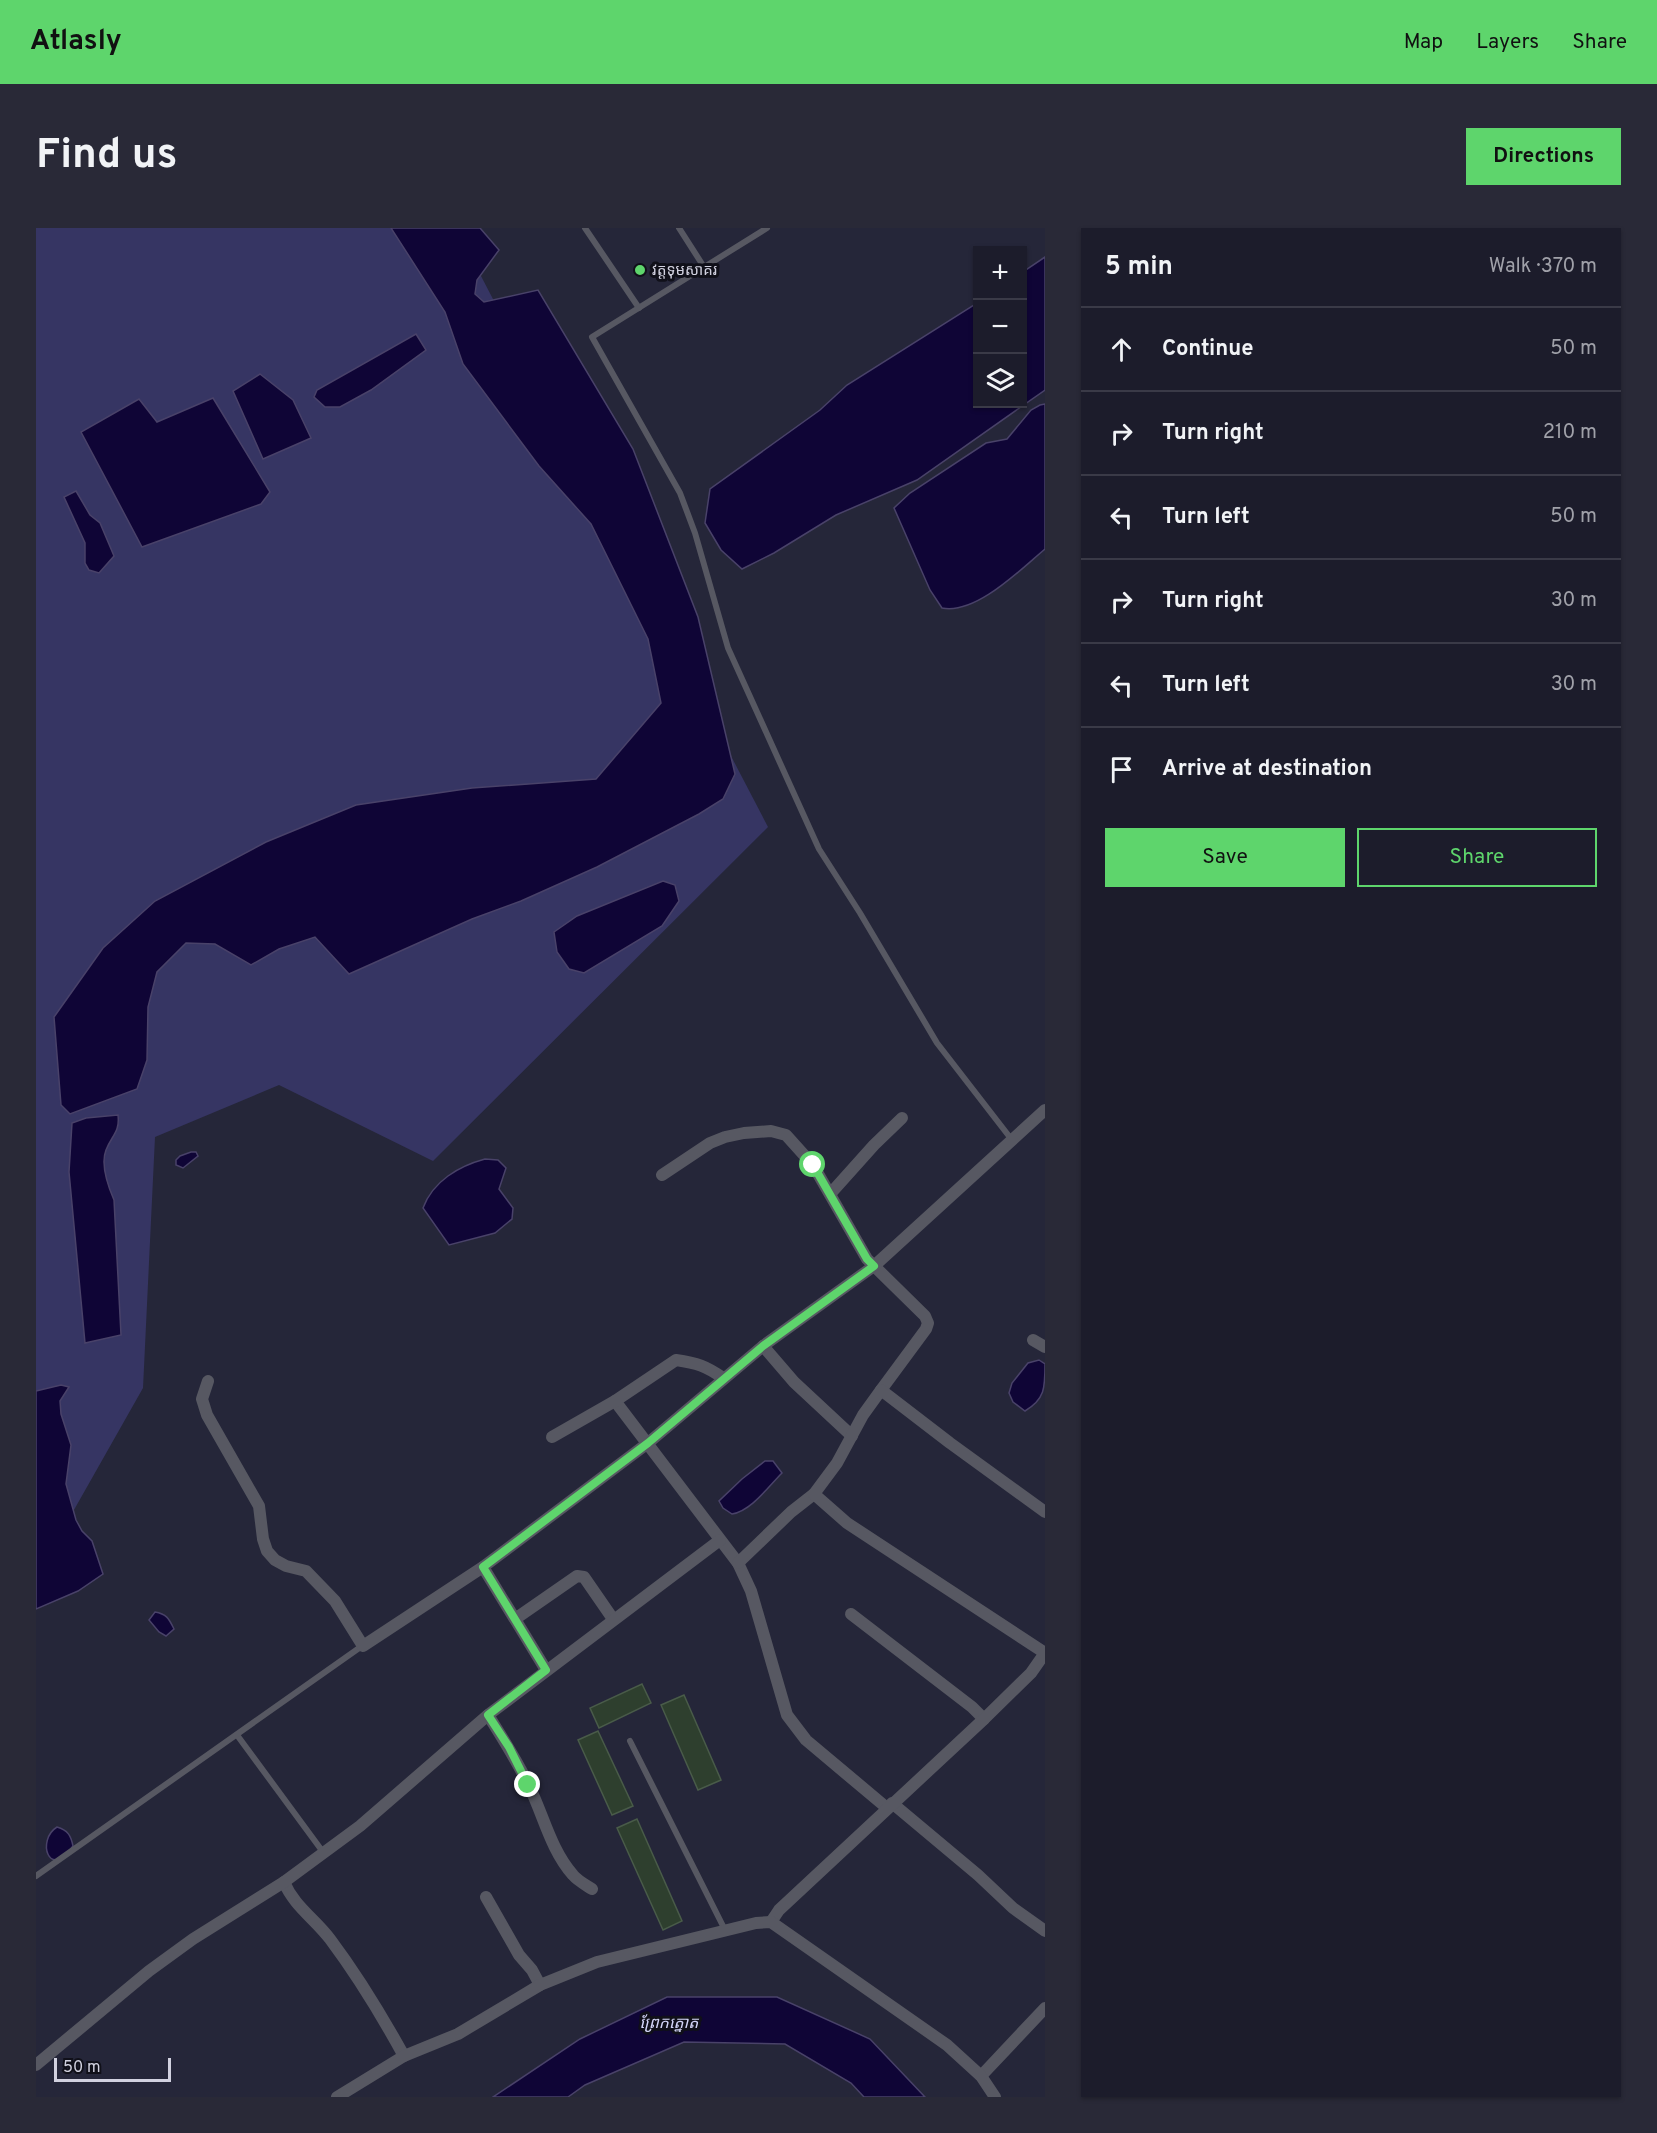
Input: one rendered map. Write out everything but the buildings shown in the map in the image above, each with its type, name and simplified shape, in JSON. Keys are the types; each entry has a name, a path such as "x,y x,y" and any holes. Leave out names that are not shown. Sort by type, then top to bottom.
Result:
{"street":[{"path":"208,1381 202,1399 207,1415 259,1506 263,1539 267,1551 275,1560 286,1566 306,1571 335,1601 363,1646 483,1567 648,1443 763,1346 874,1266 1045,1110"},
{"path":"831,1193 902,1118"},
{"path":"662,1175 710,1143 744,1133 771,1131 786,1134 813,1165 867,1259 925,1316 928,1323 926,1329 863,1415 837,1463 814,1494 791,1512 738,1563"},
{"path":"1033,1340 1045,1347"},
{"path":"763,1346 794,1382 852,1436"},
{"path":"552,1437 615,1401 676,1360 707,1366 723,1378"},
{"path":"881,1390 1045,1512"},
{"path":"615,1401 738,1563 751,1591 787,1715 806,1740 978,1875 1013,1908 1045,1931"},
{"path":"771,1922 779,1910 1031,1673 1045,1653 847,1523 814,1494"},
{"path":"36,2065 149,1971 193,1939 284,1882 360,1826 488,1715 720,1540"},
{"path":"483,1567 546,1670"},
{"path":"515,1619 580,1575 584,1577 613,1619"},
{"path":"851,1614 972,1707 984,1719"},
{"path":"488,1715 514,1756 540,1809 548,1834 558,1851 574,1876 592,1889"},
{"path":"284,1882 288,1892 334,1944 404,2056"},
{"path":"486,1897 519,1955 532,1970 540,1985"},
{"path":"337,2097 404,2056 458,2034 540,1985 597,1962 756,1923 771,1922 947,2045 981,2076 995,2097"},
{"path":"981,2076 1045,2008"}],"lane":[{"path":"585,228 639,308"},
{"path":"679,228 704,267"},
{"path":"767,228 592,337 680,493 695,533 728,648 819,849 937,1043 1012,1140"},
{"path":"36,1876 363,1646"},
{"path":"237,1735 323,1852"},
{"path":"630,1741 726,1931"}],"shaded area":[{"path":"36,228 456,228 768,827 433,1161 279,1085 155,1137 143,1388 36,1577"}],"water":[{"path":"391,228 480,228 499,250 477,280 475,294 484,302 538,290 633,449 698,617 735,774 723,799 699,814 597,867 349,974 315,937 279,949 251,965 215,944 186,943 157,972 148,1007 147,1060 137,1089 70,1114 61,1105 54,1017 103,948 155,901 266,842 356,805 472,788 596,779 661,703 648,639 591,524 539,466 463,364 445,312"},
{"path":"1045,257 1045,390 1027,403 1027,300 1027,269"},
{"path":"973,306 973,408 1019,408 917,480 836,515 774,553 742,569 721,550 705,523 710,489 820,410 847,385"},
{"path":"416,334 426,350 371,390 340,407 325,407 314,397 317,390"},
{"path":"260,374 293,400 311,438 263,459 233,391"},
{"path":"213,398 270,492 261,504 142,547 81,432 139,399 157,422"},
{"path":"1045,404 1045,549 983,598 969,605 942,608 930,590 894,508 910,493 986,443 1007,439 1031,410"},
{"path":"76,491 90,515 100,523 114,556 99,573 89,570 85,563 85,543 64,497"},
{"path":"663,881 675,885 679,901 662,926 584,973 569,969 557,952 554,932 577,916"},
{"path":"118,1115 117,1130 104,1156 104,1169 114,1200 121,1335 85,1343 69,1172 72,1123 86,1118"},
{"path":"196,1152 198,1156 183,1168 176,1165 176,1160 180,1156"},
{"path":"485,1159 498,1160 506,1168 499,1189 513,1208 512,1219 495,1233 449,1245 423,1208 427,1198 448,1176"},
{"path":"1039,1360 1045,1364 1042,1392 1037,1402 1025,1411 1013,1402 1009,1393 1012,1383 1028,1363"},
{"path":"61,1385 69,1387 60,1401 61,1414 71,1445 66,1484 76,1520 82,1531 92,1541 103,1574 78,1591 36,1609 36,1391"},
{"path":"765,1461 773,1461 782,1473 759,1498 746,1508 732,1514 723,1508 719,1501"},
{"path":"155,1612 162,1614 171,1622 174,1629 166,1636 159,1632 149,1620"},
{"path":"57,1827 68,1834 73,1846 65,1856 57,1860 48,1855 47,1840"},
{"name":"ព្រែកត្នោត","path":"667,1997 777,1997 870,2039 925,2097 864,2097 851,2083 785,2044 684,2042 585,2085 568,2097 493,2097 580,2039"}],"place":[{"name":"វត្តទុមសាគរ","path":"640,270"}],"route":[{"path":"528,1785 509,1747 488,1715 546,1670 483,1567 648,1443 763,1346 874,1266 867,1259 813,1165"}]}
